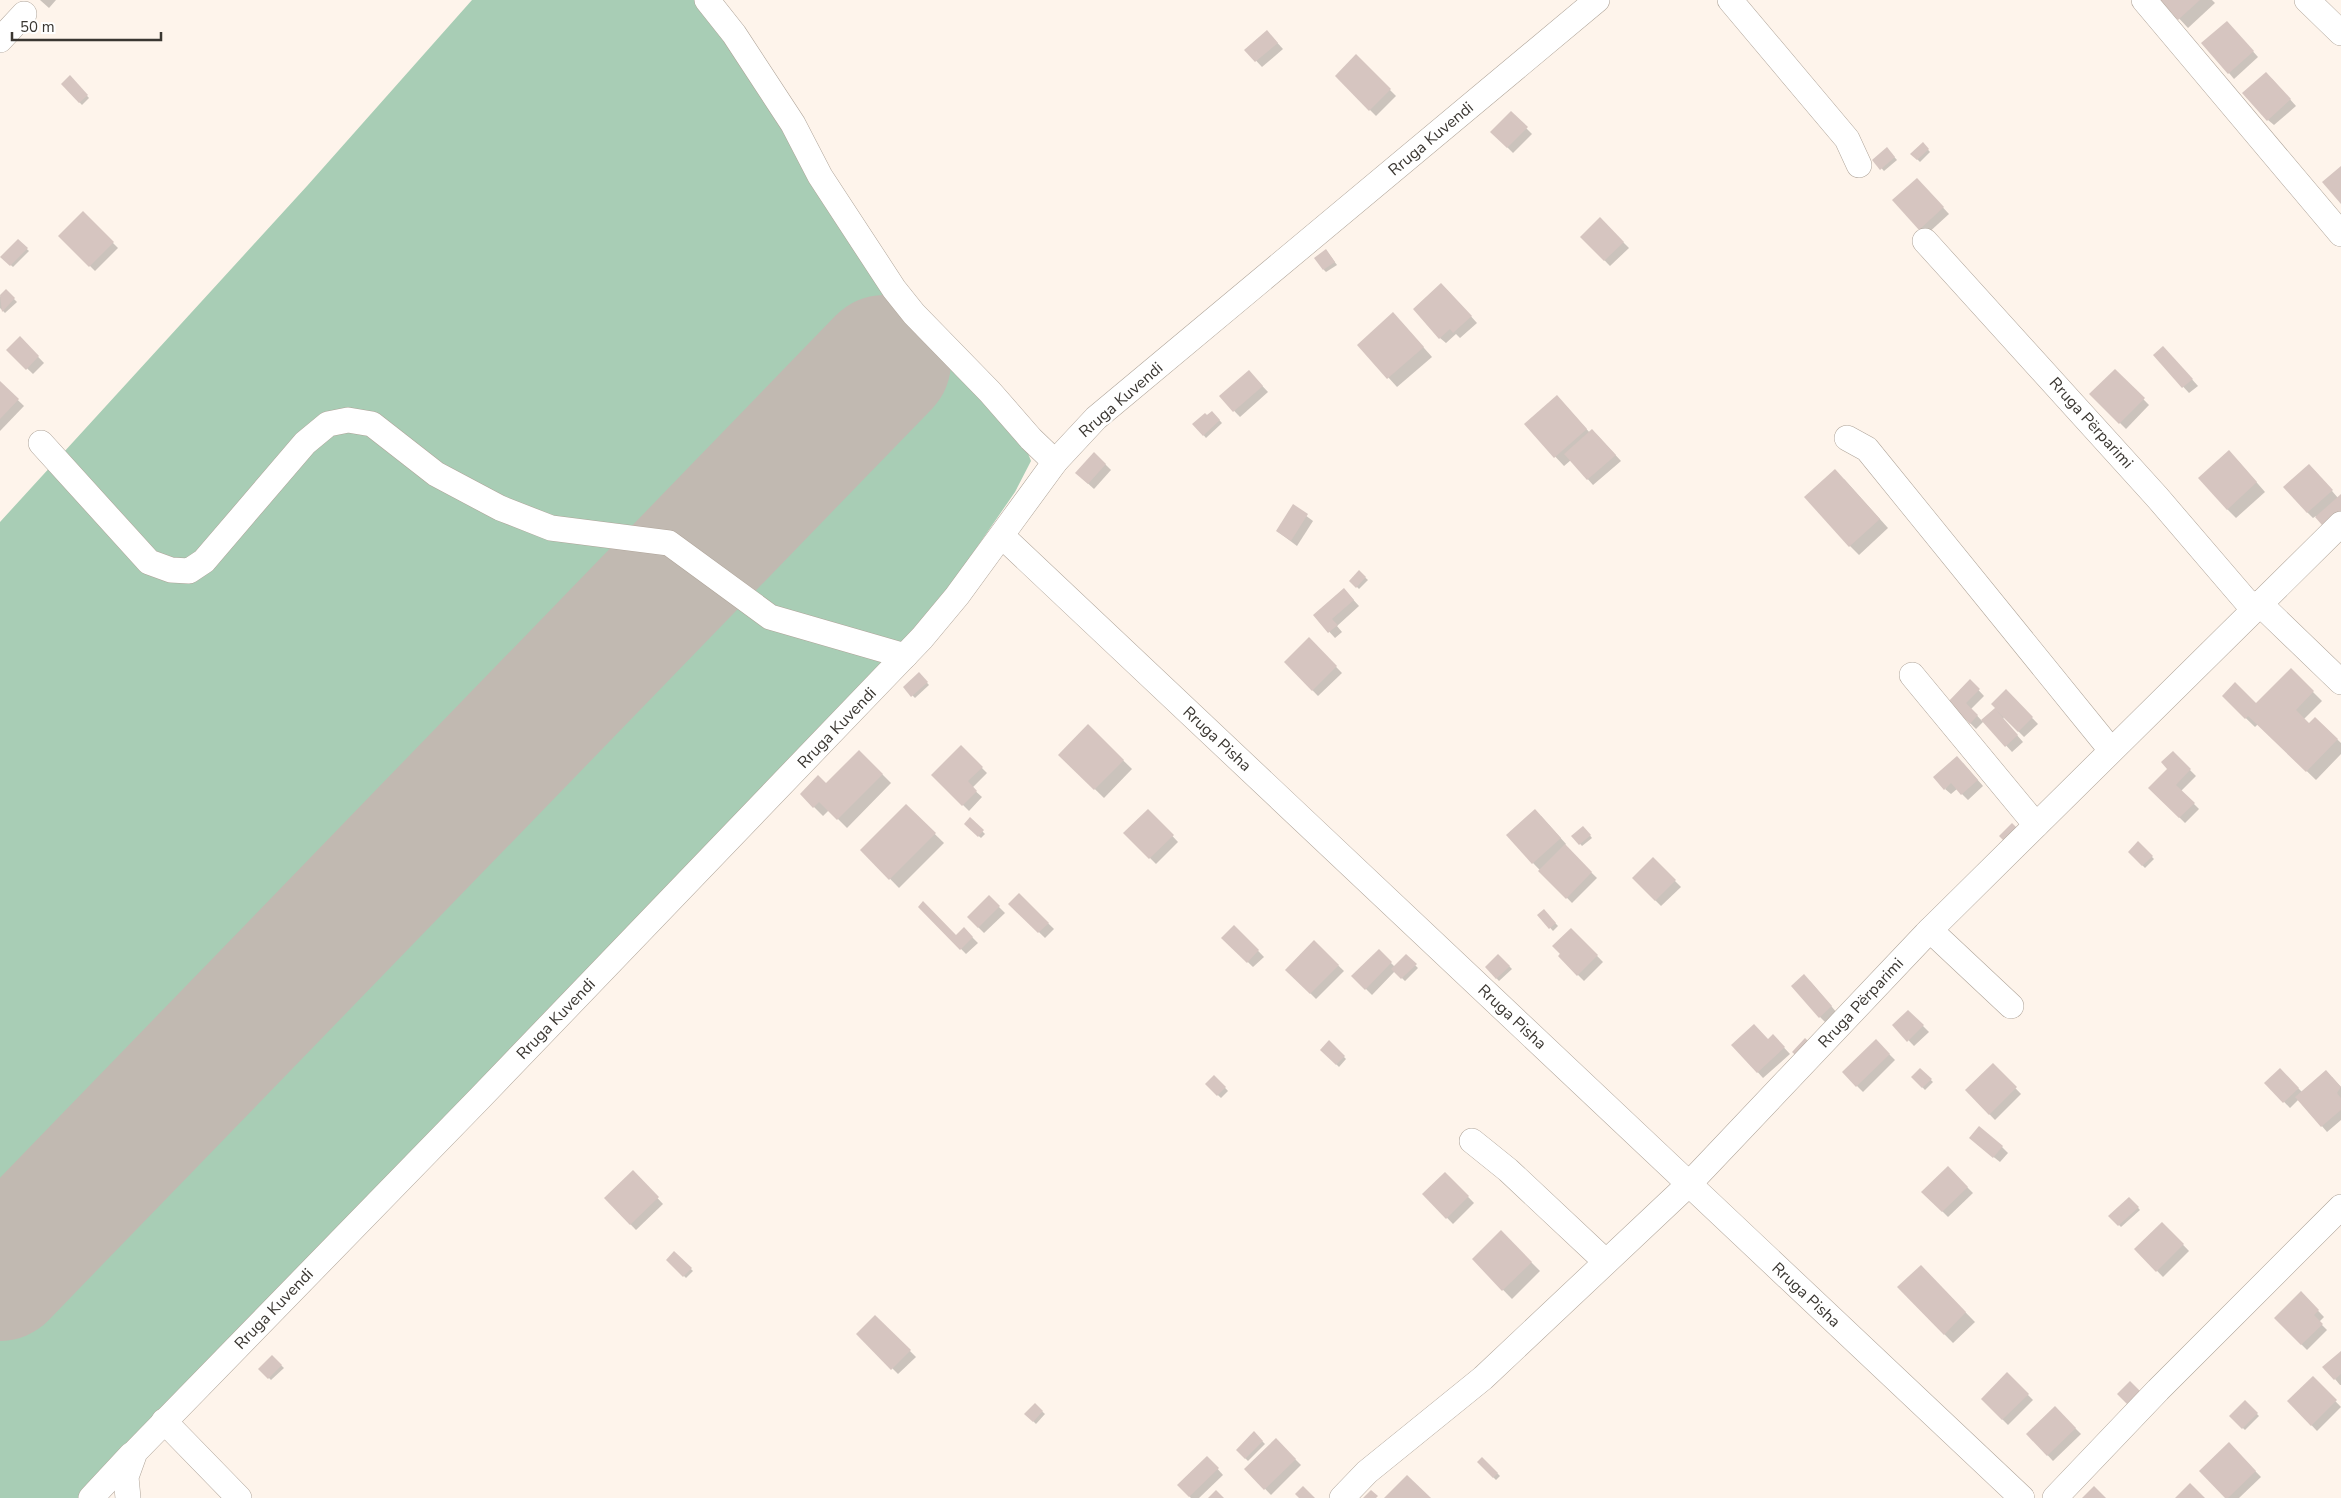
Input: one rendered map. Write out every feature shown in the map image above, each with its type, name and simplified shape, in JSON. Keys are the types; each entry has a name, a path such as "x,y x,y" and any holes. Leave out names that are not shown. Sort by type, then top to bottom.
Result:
{"street":[{"path":"707,0 734,34 788,116 816,169 894,289 914,314 990,392 1031,439 1055,462"},
{"name":"Rruga Kuvendi","path":"128,1498 126,1477 135,1452 472,1106 905,656 957,596 1002,536 1024,501 1055,462 1096,418 1597,0"},
{"path":"1730,0 1848,140 1860,165"},
{"path":"2144,0 2341,234"},
{"path":"2307,0 2341,33"},
{"path":"0,40 24,14"},
{"name":"Rruga Përparimi","path":"1925,241 2256,606"},
{"path":"41,443 149,562 171,570 189,571 204,562 305,443 328,424 348,420 372,424 436,474 500,508 551,528 669,543 770,617 905,656"},
{"path":"1847,438 1867,449 2111,750"},
{"name":"Rruga Përparimi","path":"1342,1498 1374,1466 1483,1378 1605,1261 1689,1184 1930,930 2341,524"},
{"name":"Rruga Pisha","path":"1002,536 2022,1498"},
{"path":"2256,606 2341,682"},
{"path":"1912,675 2036,825"},
{"path":"1930,930 2011,1006"},
{"path":"1472,1141 1508,1170 1605,1261"},
{"path":"2055,1498 2158,1390 2341,1207"},
{"path":"164,1421 239,1498"},
{"path":"91,1498 135,1452"}],"green space":[{"path":"472,0 699,0 820,188 1024,443 1031,461 1015,492 944,595 928,614 81,1498 0,1498 0,522 307,186"}],"building":[{"path":"2160,0 2200,0 2178,20"},
{"path":"2227,21 2254,51 2228,74 2201,43"},
{"path":"1267,30 1278,43 1255,62 1244,50"},
{"path":"1356,54 1391,89 1369,111 1335,76"},
{"path":"2266,72 2291,99 2267,121 2242,93"},
{"path":"70,75 88,95 79,103 61,84"},
{"path":"1511,111 1528,127 1507,148 1490,132"},
{"path":"1923,142 1929,149 1917,160 1910,154"},
{"path":"1887,147 1895,157 1880,170 1872,160"},
{"path":"2341,166 2341,204 2322,182"},
{"path":"1917,178 1944,207 1919,230 1892,200"},
{"path":"83,211 114,242 89,267 58,236"},
{"path":"1600,217 1624,242 1604,261 1580,237"},
{"path":"18,239 28,248 10,266 0,257"},
{"path":"1326,249 1335,262 1323,270 1314,258"},
{"path":"1441,283 1472,316 1453,333 1450,329 1439,339 1413,309"},
{"path":"6,289 15,298 2,312 0,295"},
{"path":"1393,312 1424,347 1387,379 1357,345"},
{"path":"20,336 39,356 26,370 6,350"},
{"path":"2163,346 2193,379 2182,388 2153,355"},
{"path":"2115,369 2145,398 2119,424 2089,394"},
{"path":"1249,370 1263,386 1233,412 1219,396"},
{"path":"0,381 19,399 0,419"},
{"path":"1557,395 1587,429 1554,458 1524,424"},
{"path":"1212,411 1220,420 1203,436 1192,424 1205,413 1207,415"},
{"path":"1592,429 1616,455 1587,480 1564,454"},
{"path":"2229,450 2257,482 2227,510 2198,478"},
{"path":"1094,452 1106,464 1088,484 1075,473"},
{"path":"2309,464 2333,490 2307,513 2283,487"},
{"path":"1835,469 1880,519 1849,547 1804,497"},
{"path":"2341,494 2341,522 2329,533 2315,517"},
{"path":"1293,504 1308,514 1291,541 1276,531"},
{"path":"1359,570 1366,577 1356,588 1349,581"},
{"path":"1344,588 1354,600 1332,619 1338,625 1328,633 1313,615"},
{"path":"1309,637 1337,666 1312,691 1284,662"},
{"path":"2291,668 2314,691 2296,710 2309,723 2315,717 2338,739 2306,772 2248,716 2245,719 2222,696 2235,682 2256,703"},
{"path":"919,672 928,682 911,697 903,687"},
{"path":"1970,679 1980,689 1966,703 1978,715 1970,724 1948,702"},
{"path":"2006,689 2033,717 2018,732 1996,710 2018,735 2005,747 1981,720 1995,708 1991,704"},
{"path":"1088,724 1124,760 1094,790 1058,755"},
{"path":"961,745 983,767 968,781 977,791 962,806 931,775"},
{"path":"859,750 883,774 837,820 819,802 813,808 800,794 818,775 826,783"},
{"path":"2173,751 2191,769 2176,785 2195,803 2179,818 2148,788 2167,769 2161,762"},
{"path":"1957,756 1978,780 1961,795 1951,783 1944,790 1933,777"},
{"path":"906,804 936,833 889,880 860,850"},
{"path":"1148,809 1174,835 1149,859 1123,833"},
{"path":"1535,809 1561,838 1532,864 1506,835"},
{"path":"970,817 984,830 978,837 964,824"},
{"path":"2012,823 2023,834 2010,847 1999,836"},
{"path":"1583,826 1591,835 1579,845 1571,836"},
{"path":"2138,841 2153,856 2142,866 2128,852"},
{"path":"1565,844 1592,872 1566,899 1538,871"},
{"path":"1653,857 1676,880 1655,901 1632,878"},
{"path":"1019,893 1049,923 1038,933 1008,904"},
{"path":"989,895 1000,906 978,928 967,917"},
{"path":"923,901 956,935 964,927 973,937 960,950 918,907"},
{"path":"1544,909 1556,923 1549,929 1537,915"},
{"path":"1234,925 1259,950 1247,963 1221,938"},
{"path":"1571,928 1598,955 1577,976 1558,956 1560,954 1552,946"},
{"path":"1314,940 1339,965 1310,994 1285,970"},
{"path":"1379,949 1392,962 1365,990 1351,976"},
{"path":"1406,954 1417,964 1401,979 1391,969"},
{"path":"1498,954 1510,966 1496,979 1485,967"},
{"path":"1804,974 1832,1006 1819,1018 1791,986"},
{"path":"1908,1010 1924,1025 1907,1042 1892,1025"},
{"path":"1754,1024 1768,1039 1773,1034 1785,1047 1757,1073 1731,1045"},
{"path":"1805,1038 1814,1047 1801,1060 1792,1052"},
{"path":"1876,1039 1890,1054 1856,1087 1842,1072"},
{"path":"1329,1040 1345,1056 1336,1065 1320,1050"},
{"path":"1993,1063 2017,1087 1989,1115 1965,1090"},
{"path":"1920,1068 1932,1079 1922,1088 1911,1077"},
{"path":"2280,1068 2299,1088 2283,1103 2264,1083"},
{"path":"2326,1070 2341,1087 2337,1093 2341,1098 2341,1110 2321,1127 2295,1097"},
{"path":"1214,1075 1226,1087 1217,1096 1205,1084"},
{"path":"1979,1126 2003,1146 1993,1158 1969,1138"},
{"path":"1948,1166 1968,1187 1942,1212 1921,1192"},
{"path":"633,1170 659,1197 630,1225 604,1198"},
{"path":"1445,1172 1469,1196 1446,1219 1422,1194"},
{"path":"2129,1197 2139,1207 2118,1226 2108,1216"},
{"path":"2162,1222 2184,1244 2156,1272 2134,1249"},
{"path":"1501,1230 1532,1262 1502,1291 1472,1259"},
{"path":"674,1251 692,1268 683,1277 666,1260"},
{"path":"1921,1265 1966,1312 1944,1335 1897,1287"},
{"path":"2301,1291 2319,1310 2314,1315 2323,1324 2301,1345 2274,1318"},
{"path":"875,1315 911,1350 891,1370 856,1334"},
{"path":"2341,1351 2341,1374 2334,1380 2322,1367"},
{"path":"272,1355 282,1365 268,1379 258,1369"},
{"path":"2007,1372 2029,1394 2002,1420 1981,1399"},
{"path":"2313,1376 2337,1400 2311,1426 2287,1401"},
{"path":"2130,1381 2140,1391 2127,1404 2117,1394"},
{"path":"2245,1400 2258,1413 2242,1429 2229,1416"},
{"path":"1035,1403 1043,1411 1033,1422 1024,1414"},
{"path":"2055,1406 2076,1428 2047,1456 2026,1434"},
{"path":"1254,1431 1263,1441 1245,1459 1236,1450"},
{"path":"1276,1438 1296,1459 1264,1490 1244,1469"},
{"path":"2229,1442 2256,1471 2228,1498 2225,1498 2199,1471"},
{"path":"1207,1456 1219,1468 1189,1497 1177,1485"},
{"path":"1482,1457 1498,1473 1493,1478 1477,1462"},
{"path":"1407,1475 1431,1498 1384,1498"},
{"path":"2190,1483 2205,1498 2175,1498"},
{"path":"1303,1486 1315,1498 1299,1498 1295,1494"},
{"path":"2094,1486 2106,1498 2082,1498"},
{"path":"1216,1490 1224,1498 1208,1498"},
{"path":"1371,1490 1378,1496 1376,1498 1363,1498"}],"runway":[{"path":"0,1274 884,362"}]}
